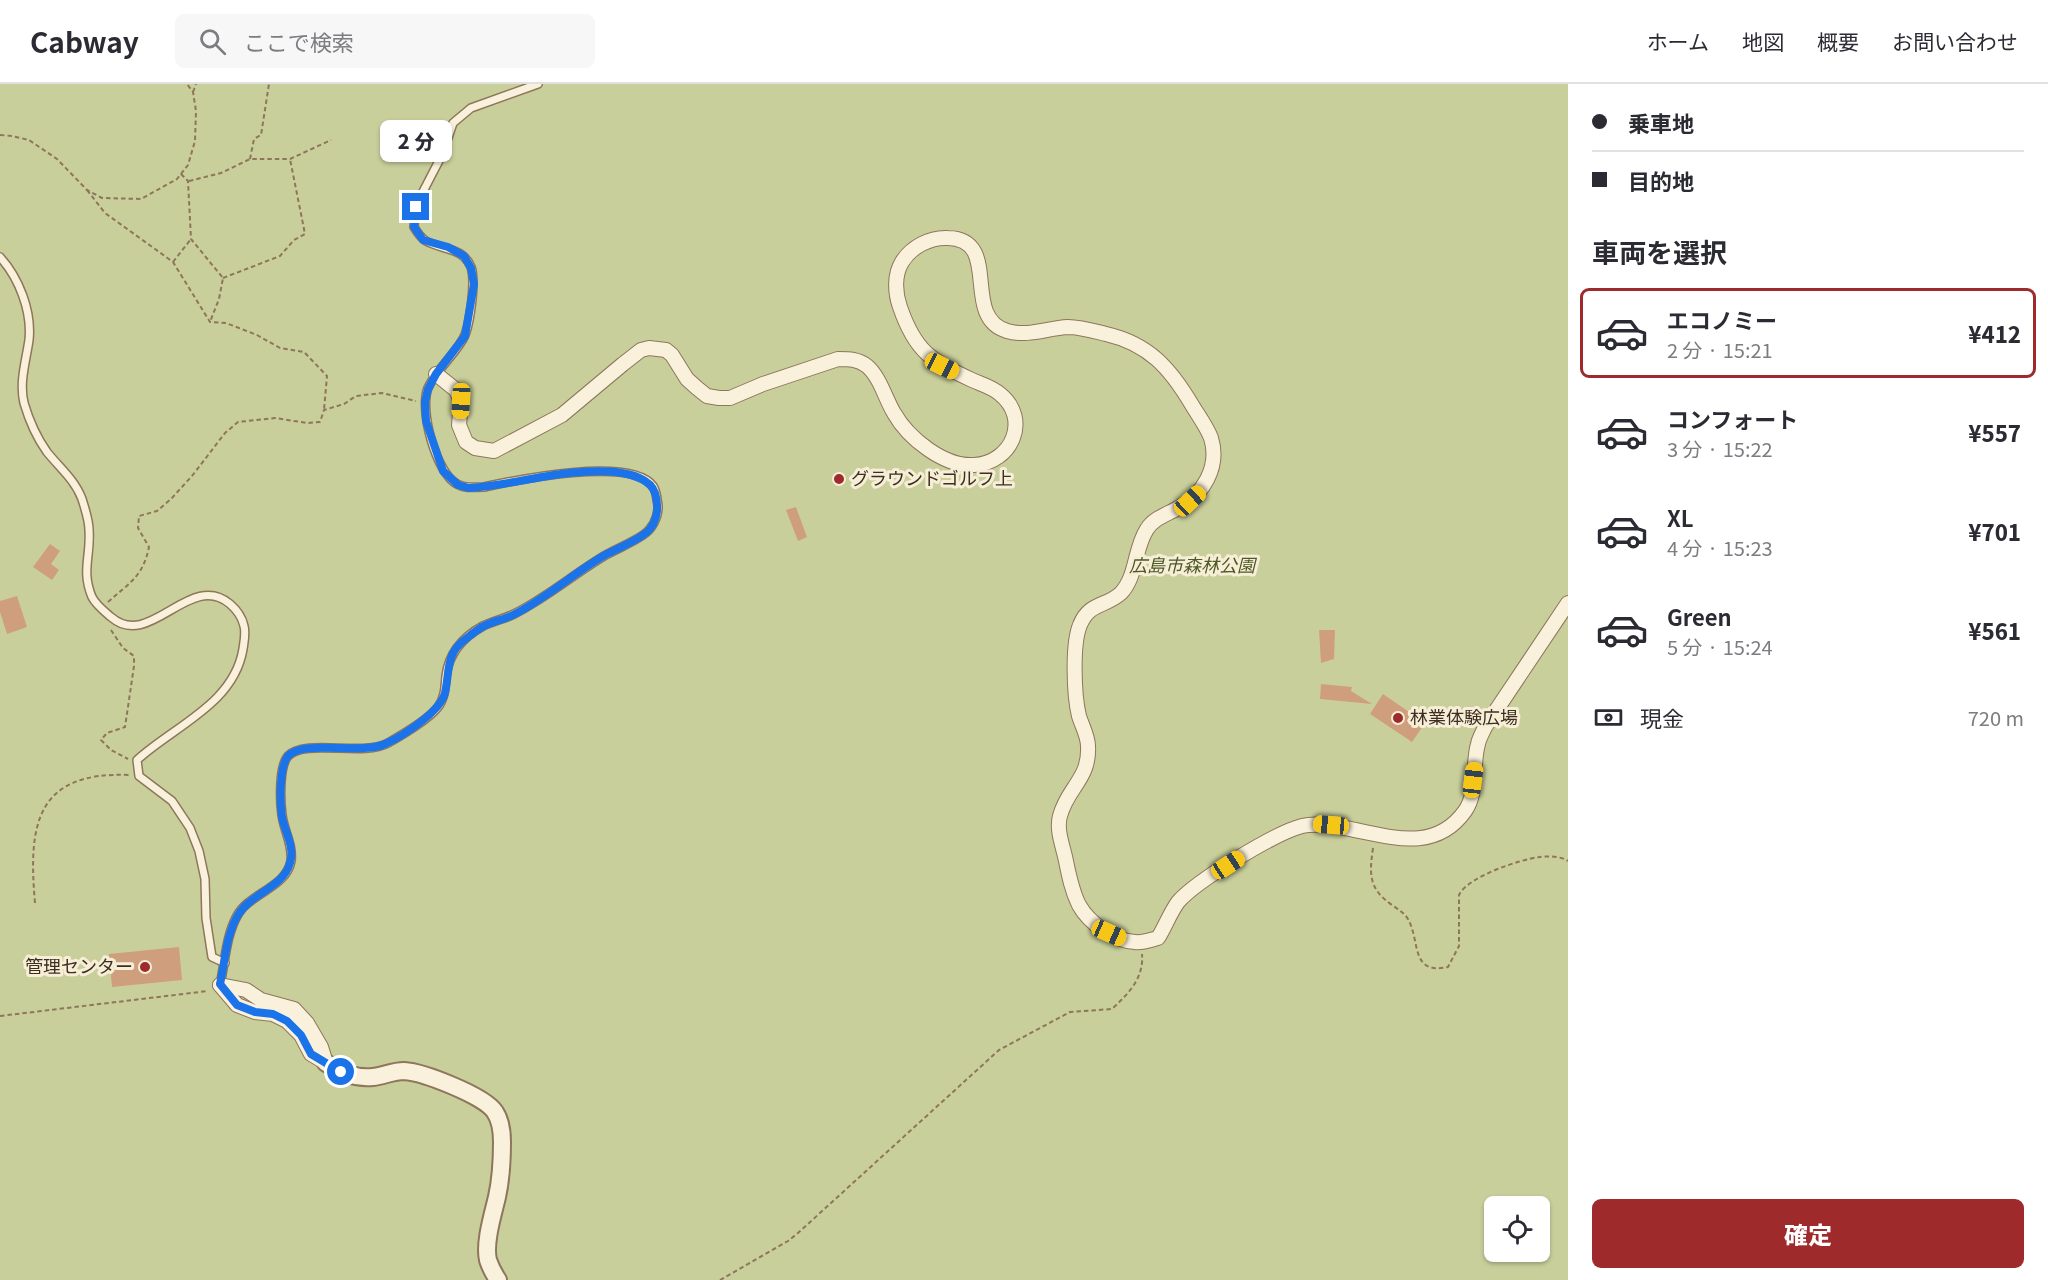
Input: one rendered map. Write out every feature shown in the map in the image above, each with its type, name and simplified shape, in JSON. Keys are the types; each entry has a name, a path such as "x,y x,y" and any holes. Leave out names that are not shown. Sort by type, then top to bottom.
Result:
{"street":[{"path":"436,374 456,390 461,401 459,425 466,442 475,448 494,451 562,414 641,350 649,348 666,350 672,354 687,379 707,396 719,398 730,398 763,384 838,359 849,358 866,365 874,374 894,413 922,443 950,461 961,465 987,463 997,459 1007,449 1014,433 1016,418 1010,405 996,391 942,366 921,349 907,326 897,300 898,272 908,255 930,240 948,238 958,239 977,256 982,302 988,316 997,327 1026,334 1067,327 1097,331 1128,340 1159,360 1180,386 1210,436 1214,454 1211,470 1207,482 1190,501 1157,518 1148,526 1141,540 1130,580 1123,591 1115,598 1088,611 1080,622 1075,640 1078,713 1089,743 1086,768 1059,818 1059,834 1077,902 1086,916 1109,933 1132,942 1158,938 1186,894 1240,857 1285,832 1303,825 1317,824 1418,840 1436,836 1452,825 1466,810 1471,798 1478,743 1485,727 1568,603"},
{"path":"220,984 237,1005 255,1012 273,1014 287,1021 301,1035 311,1054 341,1072 353,1076 375,1077 391,1072 406,1071 465,1091 494,1110 501,1128 502,1150 501,1174 492,1218 488,1258 498,1280"}],"lane":[{"path":"220,984 229,940 237,916 247,903 283,878 291,862 291,843 282,816 281,786 283,764 289,755 300,749 372,749 408,731 438,708 445,693 446,673 451,655 460,642 483,626 514,615 603,556 648,531 656,519 658,502 653,486 638,477 616,472 580,471 484,487 469,488 458,485 443,471 426,421 425,402 428,389 436,374 465,336 474,284 471,268 464,256 448,247 423,240 414,227 416,207 442,155 453,123 471,108 538,84"},
{"path":"0,257 10,268 17,281 29,323 29,339 22,381 24,402 36,435 47,452 72,481 80,496 89,530 86,576 93,599 114,620 134,626 147,624 188,600 210,595 221,597 239,612 244,627 240,665 228,687 212,703 149,748 137,760 139,776 172,801 190,828 199,851 205,879 206,918 212,957 225,963"}],"path":[{"path":"87,190 102,198 141,199 177,179 188,165 195,141 196,111 193,92 187,84"},
{"path":"193,92 196,84"},
{"path":"250,159 254,139 261,135 268,84"},
{"path":"0,135 29,140 44,149 87,190 105,213 173,262 210,322"},
{"path":"188,181 220,173 250,159 290,159 331,140"},
{"path":"223,278 280,256 294,240 306,234 290,159"},
{"path":"181,174 188,181 191,239 223,278"},
{"path":"173,262 191,239"},
{"path":"210,322 219,299 223,278"},
{"path":"101,608 125,588 146,564 149,547 138,528 139,516 157,511 171,499 225,433 238,422 275,418 307,423 320,422 324,410 327,376 304,352 280,348 257,335 226,323 210,322"},
{"path":"324,410 344,404 356,396 382,393 425,402"},
{"path":"109,626 118,641 134,656 134,666 125,728 108,733 101,740 111,750 125,758 137,760"},
{"path":"35,903 34,831 41,813 52,796 66,785 91,778 116,775 139,776"},
{"path":"1375,833 1371,860 1372,884 1379,896 1408,920 1413,932 1416,952 1422,962 1431,968 1448,967 1459,946 1459,895 1469,883 1491,872 1538,857 1561,857 1568,861"},
{"path":"720,1280 798,1233 999,1050 1070,1012 1112,1009 1142,972 1141,942"},
{"path":"0,1016 205,993 220,984"}],"green space":[{"name":"広島市森林公園","path":"0,84 1568,84 1568,1280 0,1280"}],"building":[{"path":"796,507 807,537 798,541 786,510"},
{"path":"50,544 60,551 51,564 59,570 52,580 33,567"},
{"path":"17,596 27,627 7,634 0,612 0,601"},
{"path":"1319,630 1335,630 1334,659 1321,663"},
{"path":"1321,684 1352,687 1351,691 1372,704 1320,699"},
{"name":"林業体験広場","path":"1383,694 1425,723 1412,742 1370,714"},
{"name":"管理センター","path":"179,947 182,980 112,987 109,954"}],"place":[{"name":"グラウンドゴルフ上","path":"839,479"},
{"name":"林業体験広場","path":"1398,718"},
{"name":"管理センター","path":"145,967"}],"route":[{"path":"341,1072 311,1054 301,1035 287,1021 273,1014 255,1012 237,1005 220,984 229,940 237,916 247,903 283,878 291,862 291,843 282,816 283,764 289,755 300,749 372,749 408,731 438,708 445,693 446,673 451,655 460,642 483,626 514,615 603,556 648,531 656,519 658,502 653,486 638,477 616,472 580,471 469,488 458,485 443,471 426,421 425,402 428,389 436,374 465,336 474,284 471,268 464,256 448,247 423,240 414,227 416,207"}]}
